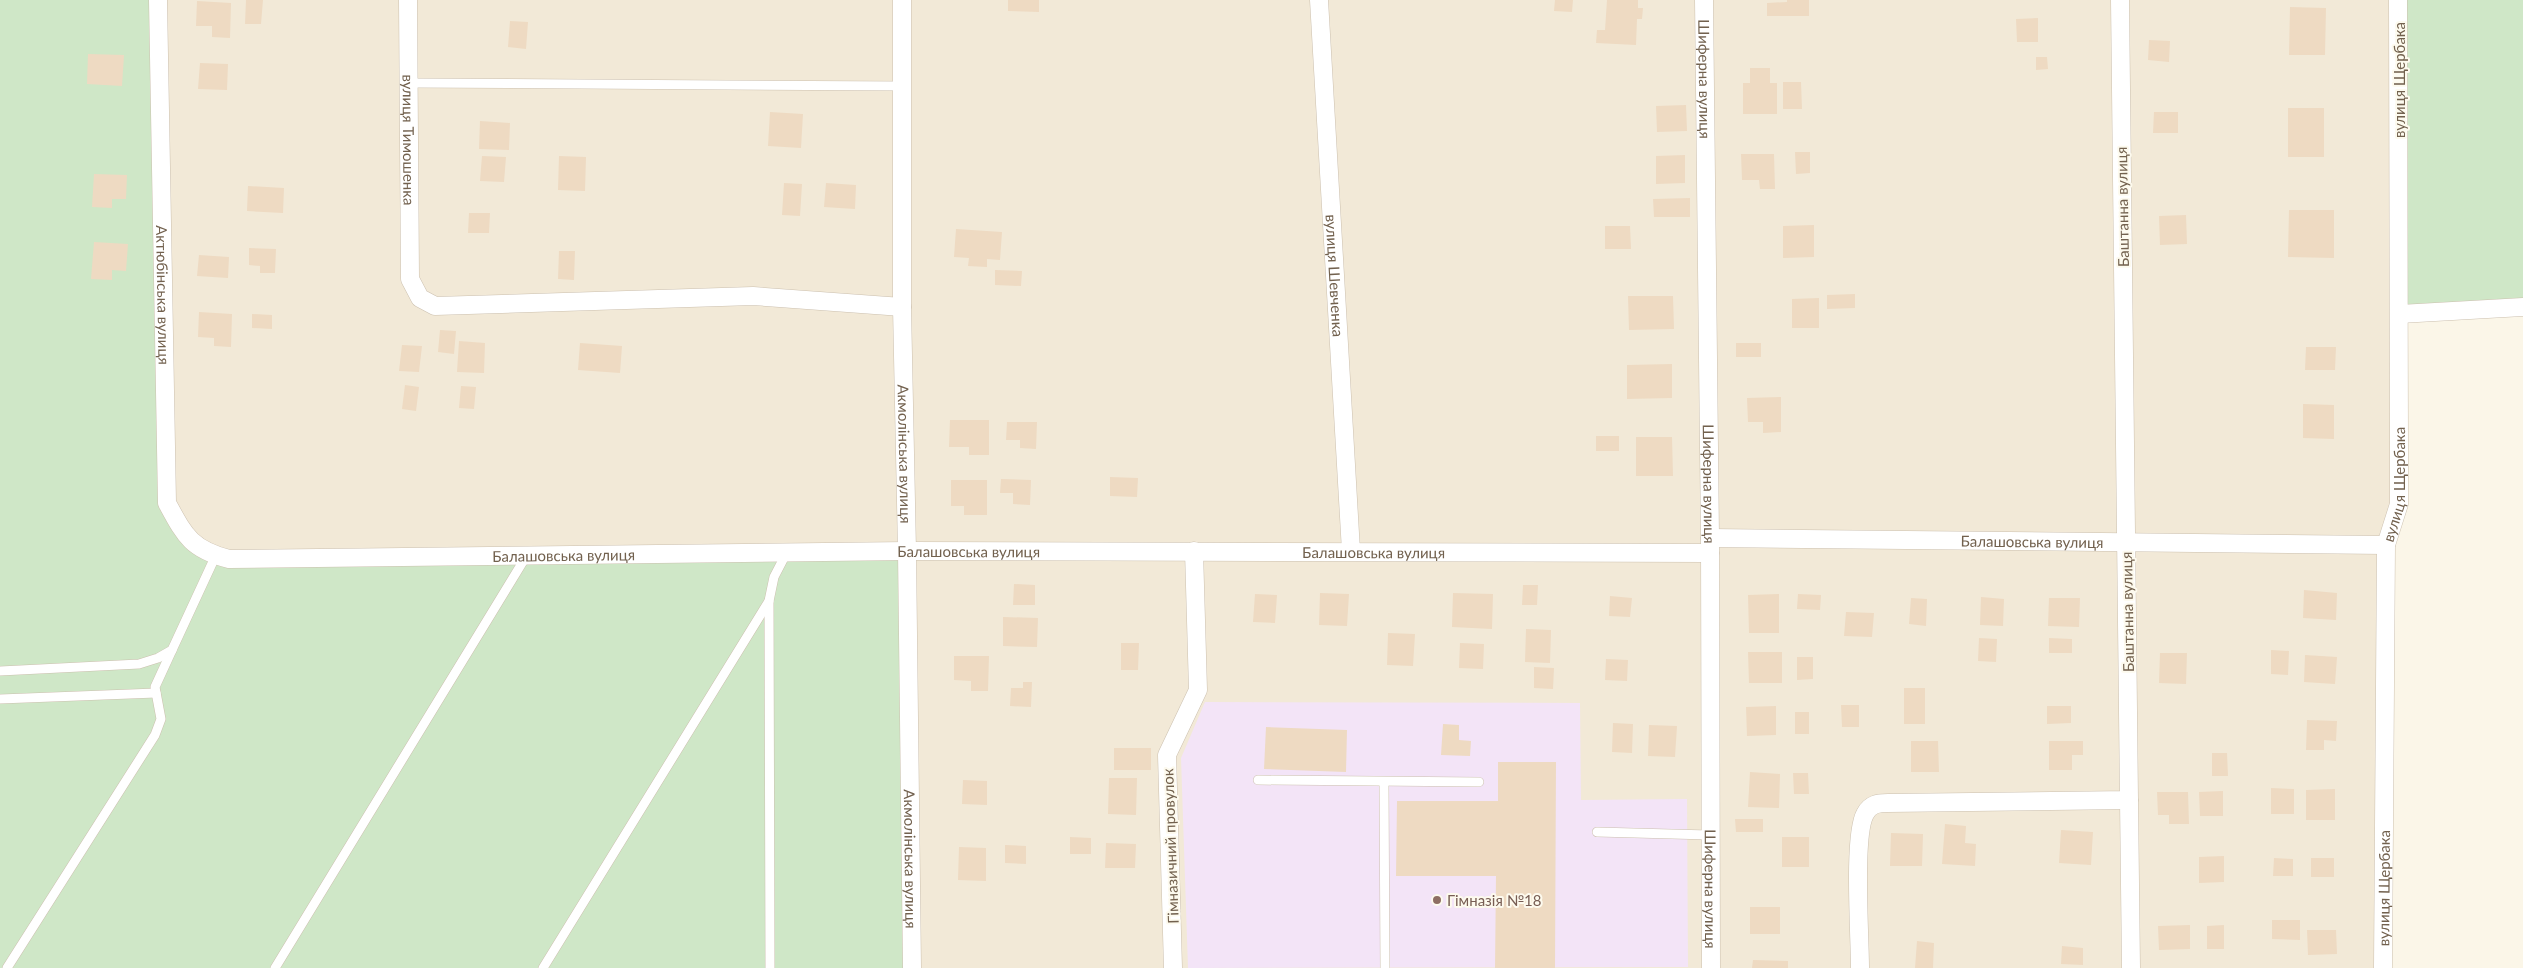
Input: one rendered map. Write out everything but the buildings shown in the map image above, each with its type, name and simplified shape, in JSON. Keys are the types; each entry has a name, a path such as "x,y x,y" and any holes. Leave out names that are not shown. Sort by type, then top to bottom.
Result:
{"street":[{"name":"Актюбінська вулиця","path":"158,0 167,503 193,543 208,553 223,557"},
{"name":"вулиця Тимошенка","path":"408,0 410,279 420,298 435,306 753,296 902,307"},
{"name":"Акмолінська вулиця","path":"902,0 902,307 912,968"},
{"name":"вулиця Шевченка","path":"1319,0 1351,552"},
{"name":"Шиферна вулиця","path":"1704,0 1710,546 1709,835 1711,968"},
{"name":"Баштанна вулиця","path":"2120,0 2131,968"},
{"name":"вулиця Щербака","path":"2383,968 2386,545 2399,504 2398,0"},
{"path":"2400,314 2523,307"},
{"name":"Балашовська вулиця","path":"223,557 907,551 1351,552 2126,541 2386,545"},
{"name":"Гімназичний провулок","path":"1173,968 1167,755 1198,690 1194,551"},
{"path":"1860,968 1860,836 1865,812 1871,806 1882,803 2129,800"}],"lane":[{"path":"409,83 903,86"},
{"path":"770,968 769,601 774,577 787,552"},
{"path":"275,968 527,555"},
{"path":"7,968 155,735 161,719 161,708 156,693 159,677 223,557"},
{"path":"543,968 769,601"},
{"path":"0,671 139,664 158,658 172,650"},
{"path":"0,699 156,693"},
{"path":"1258,780 1384,783 1479,782"},
{"path":"1384,783 1385,968"},
{"path":"1597,832 1709,835"}],"shaded area":[{"path":"158,0 2398,0 2399,451 2386,545 2383,968 912,968 208,553 167,503"},
{"name":"Гімназія №18","path":"1205,702 1580,703 1581,800 1687,799 1688,967 1188,968 1181,758"}],"green space":[{"path":"0,0 158,0 167,503 208,553 907,551 912,968 0,968"},
{"path":"2398,0 2523,0 2523,307 2400,314"}],"place":[{"name":"Гімназія №18","path":"1437,900"}]}
